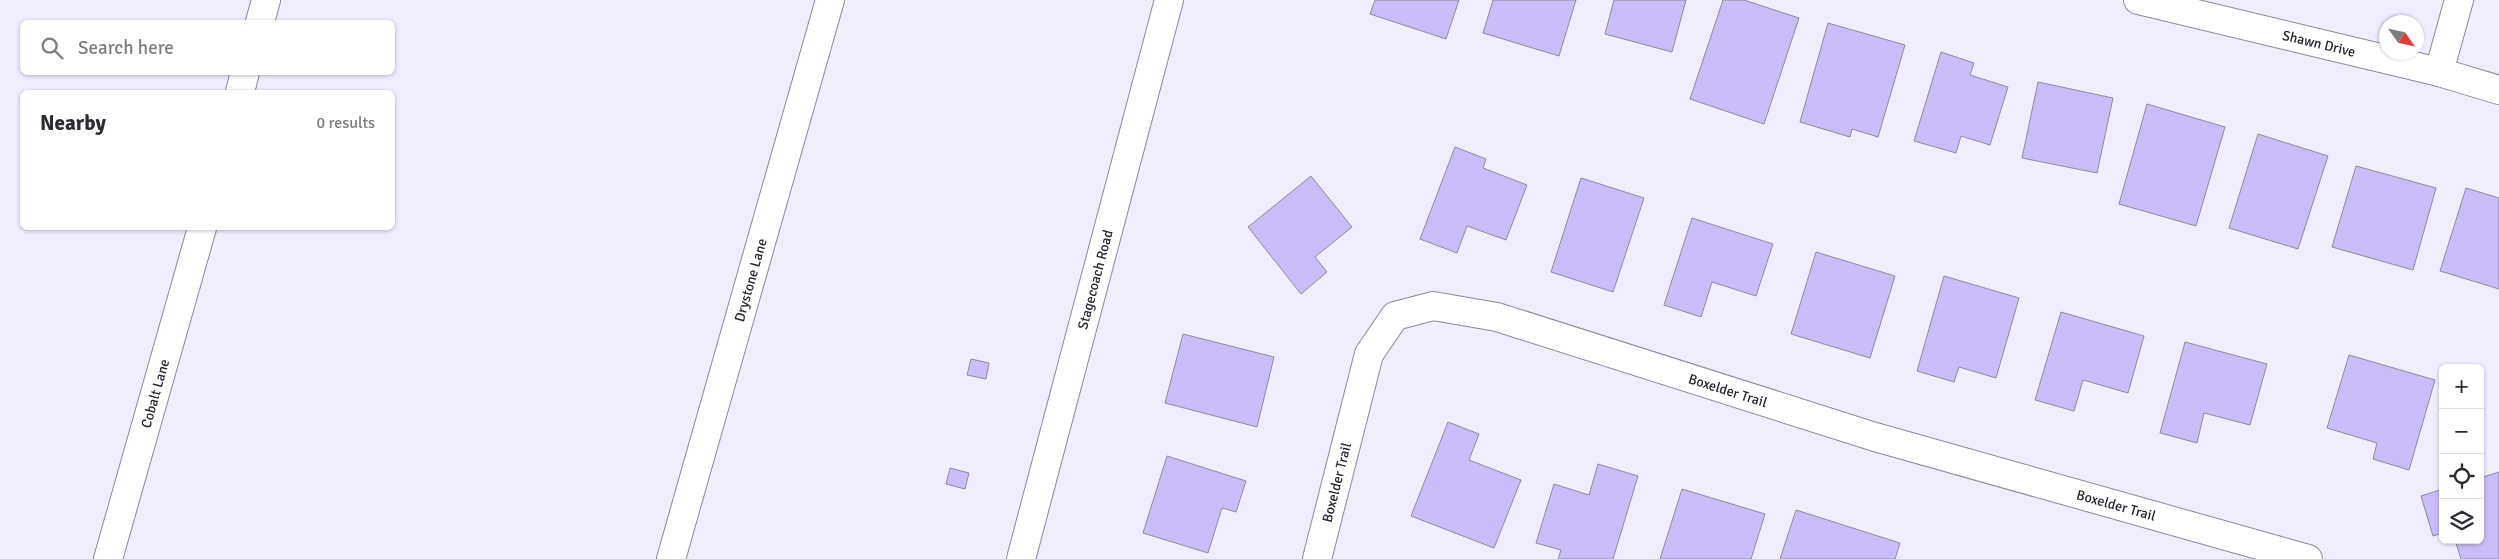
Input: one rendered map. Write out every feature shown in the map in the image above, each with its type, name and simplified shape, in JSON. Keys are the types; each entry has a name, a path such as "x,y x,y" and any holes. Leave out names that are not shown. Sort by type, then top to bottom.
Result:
{"street":[{"path":"261,20 266,0"},
{"name":"Drystone Lane","path":"671,559 830,0"},
{"name":"Stagecoach Road","path":"1021,559 1169,0"},
{"name":"Shawn Drive","path":"2138,0 2439,72 2499,90"},
{"path":"2439,72 2459,0"},
{"path":"241,90 245,75"},
{"name":"Cobalt Lane","path":"108,559 201,230"},
{"name":"Boxelder Trail","path":"1317,559 1369,354 1394,316 1433,306 1497,317 1876,437 2308,559"}],"building":[{"path":"1375,0 1459,0 1446,39 1370,14"},
{"path":"1493,0 1576,0 1559,56 1483,33"},
{"path":"1614,0 1686,0 1672,52 1605,34"},
{"path":"1723,0 1744,0 1799,18 1764,124 1690,99"},
{"path":"1828,23 1905,45 1878,137 1852,129 1850,137 1800,122"},
{"path":"1941,52 1974,63 1970,75 2008,87 1990,145 1961,136 1956,153 1914,141"},
{"path":"2038,82 2113,98 2097,173 2022,158"},
{"path":"2147,104 2225,127 2196,226 2119,204"},
{"path":"2258,134 2328,156 2298,249 2229,228"},
{"path":"1455,147 1486,159 1483,168 1527,185 1506,240 1467,226 1457,253 1420,239"},
{"path":"2356,166 2436,188 2413,270 2332,247"},
{"path":"1311,176 1352,227 1315,257 1327,272 1301,294 1248,227"},
{"path":"1581,178 1644,198 1613,292 1551,272"},
{"path":"2466,188 2499,198 2499,289 2440,271"},
{"path":"1692,218 1773,244 1756,296 1712,282 1701,317 1664,305"},
{"path":"1816,252 1895,276 1870,358 1791,334"},
{"path":"1944,276 2019,298 1996,378 1959,367 1954,382 1917,371"},
{"path":"2061,312 2144,336 2128,393 2083,380 2074,411 2035,400"},
{"path":"1183,334 1274,357 1257,427 1165,403"},
{"path":"2185,342 2267,364 2250,425 2204,413 2197,443 2160,433"},
{"path":"2349,355 2435,380 2409,470 2373,459 2377,443 2327,428"},
{"path":"971,359 989,363 986,379 967,375"},
{"path":"1448,422 1479,434 1469,460 1521,480 1494,548 1411,516"},
{"path":"1167,456 1246,481 1236,512 1222,508 1208,553 1143,533"},
{"path":"1598,464 1638,476 1613,559 1558,559 1561,550 1536,543 1554,484 1589,495"},
{"path":"950,468 969,473 965,489 946,484"},
{"path":"2499,472 2499,559 2461,559 2456,544 2484,544 2484,477"},
{"path":"1682,489 1765,514 1751,559 1660,559"},
{"path":"2439,490 2439,534 2433,536 2421,496"},
{"path":"1796,510 1900,543 1895,559 1780,559"}]}
